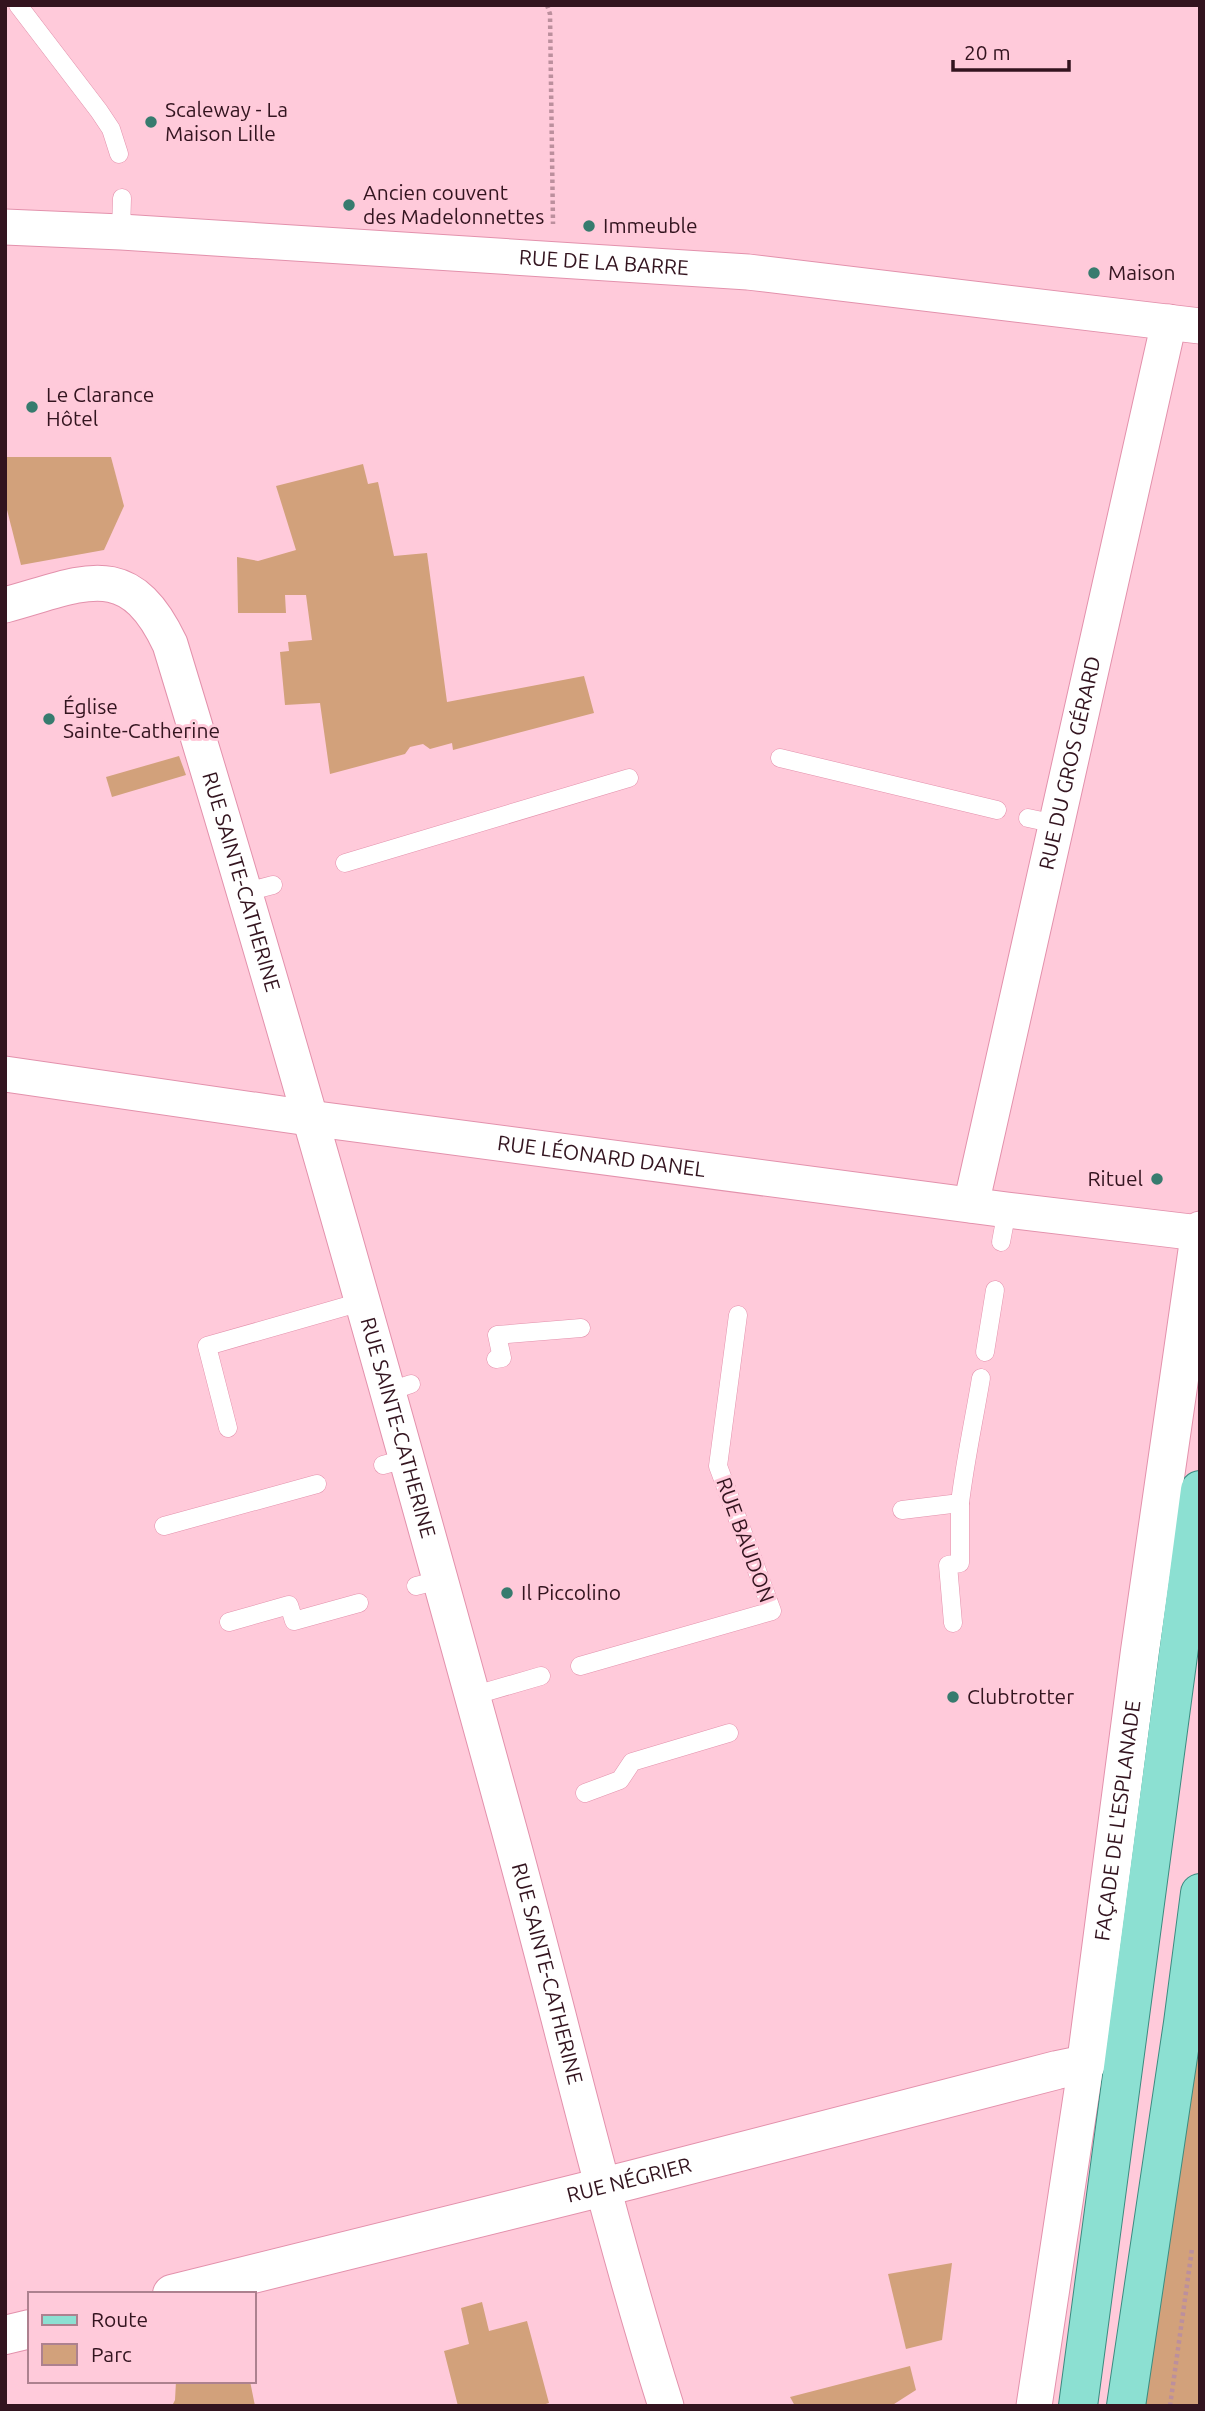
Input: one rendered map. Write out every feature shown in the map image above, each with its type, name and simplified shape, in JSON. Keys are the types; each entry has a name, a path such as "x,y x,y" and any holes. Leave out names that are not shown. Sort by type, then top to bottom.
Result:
{"main road":[{"name":"FAÇADE DE L'ESPLANADE","path":"1078,2406 1200,1490"},
{"path":"1126,2406 1200,1893"}],"street":[{"name":"RUE DE LA BARRE","path":"5,228 121,232 748,272 1185,324"},
{"name":"RUE DU GROS GÉRARD","path":"971,1205 1042,821 1185,324"},
{"name":"RUE SAINTE-CATHERINE","path":"5,605 88,583 109,582 138,596 150,608 170,644 259,889 309,1118 361,1302 399,1388 394,1462 428,1583 516,1813 604,2187 636,2311 666,2406"},
{"name":"RUE LÉONARD DANEL","path":"5,1074 309,1118 971,1205 1004,1226 1200,1232"},
{"name":"FAÇADE DE L'ESPLANADE","path":"1034,2406 1086,2064 1140,1651 1200,1232"},
{"name":"RUE NÉGRIER","path":"181,2292 1086,2064"},
{"path":"5,2335 28,2329"}],"lane":[{"path":"18,5 99,111 111,129 119,154"},
{"path":"121,232 122,198"},
{"path":"780,758 997,810"},
{"path":"345,863 629,778"},
{"path":"985,1352 995,1290"},
{"path":"228,1428 207,1346 361,1302"},
{"name":"RUE BAUDON","path":"580,1666 772,1611 718,1466 738,1315"},
{"path":"496,1359 502,1358 497,1335 581,1328"},
{"path":"953,1623 948,1565 960,1563 960,1503 967,1447 972,1437 981,1378"},
{"path":"164,1526 317,1484"},
{"path":"902,1510 960,1503"},
{"path":"229,1622 289,1605 293,1621 359,1603"},
{"path":"472,1696 541,1676"},
{"path":"585,1793 620,1780 632,1762 729,1733"}],"path":[{"path":"547,5 550,14 553,260"},
{"path":"1170,2406 1194,2236"}],"green space":[{"path":"5,457 111,457 124,506 104,550 21,565 5,502"},
{"path":"363,464 368,484 378,482 394,556 427,553 447,702 584,676 594,713 453,750 452,743 430,749 423,744 410,747 405,754 330,774 320,703 285,705 280,652 289,651 288,642 312,640 306,595 285,595 286,613 238,613 237,557 258,561 296,550 276,486"},
{"path":"179,756 186,775 112,797 106,777"},
{"path":"1200,1973 1200,2406 1142,2406"},
{"path":"952,2263 942,2340 906,2349 888,2274"},
{"path":"482,2302 489,2331 527,2321 549,2403 539,2406 458,2406 444,2351 469,2344 461,2308"},
{"path":"910,2366 916,2390 891,2406 795,2406 790,2397"},
{"path":"176,2383 250,2383 255,2406 172,2406"}],"place":[{"name":"Scaleway - La Maison Lille","path":"151,122"},
{"name":"Ancien couvent des Madelonnettes","path":"349,205"},
{"name":"Immeuble","path":"589,226"},
{"name":"Maison","path":"1094,273"},
{"name":"Le Clarance Hôtel","path":"32,407"},
{"name":"Église Sainte-Catherine","path":"49,719"},
{"name":"Rituel","path":"1157,1179"},
{"name":"Il Piccolino","path":"507,1593"},
{"name":"Clubtrotter","path":"953,1697"}]}
